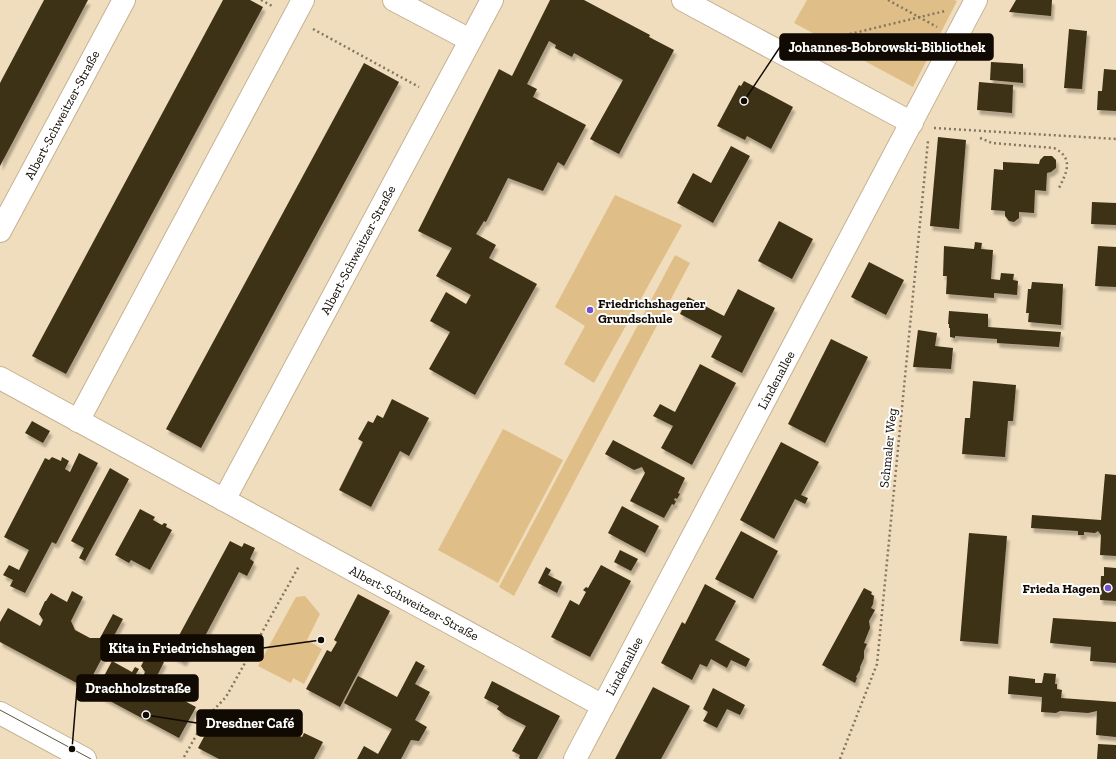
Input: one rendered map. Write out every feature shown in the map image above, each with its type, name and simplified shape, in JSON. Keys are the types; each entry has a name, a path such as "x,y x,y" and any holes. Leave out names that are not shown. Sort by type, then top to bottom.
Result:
{"street":[{"name":"Albert-Schweitzer-Straße","path":"0,231 124,0"},
{"path":"394,0 470,40"},
{"name":"Albert-Schweitzer-Straße","path":"224,500 492,0"},
{"path":"683,0 921,127"},
{"name":"Lindenallee","path":"575,759 921,127 957,37 972,8"},
{"path":"78,420 299,9"},
{"name":"Albert-Schweitzer-Straße","path":"0,378 604,706"},
{"path":"0,713 85,759"}],"path":[{"path":"261,0 299,9 439,98"},
{"path":"888,0 917,17 957,37"},
{"path":"809,67 825,40 952,9 972,8"},
{"path":"921,127 1116,139"},
{"path":"980,138 992,143 1054,148 1061,152 1066,158 1068,165 1065,175 1058,188"},
{"name":"Schmaler Weg","path":"840,759 877,664 929,140"},
{"path":"184,757 206,718 226,697 310,547"}],"shaded area":[{"path":"807,0 957,1 913,87 794,23"},
{"path":"615,195 682,225 594,383 564,364 585,326 555,307"},
{"path":"675,255 690,263 514,596 499,587"},
{"path":"503,429 563,460 498,583 438,550"},
{"path":"305,596 320,614 307,640 322,649 304,684 293,678 291,683 258,666 296,597"}],"building":[{"path":"44,0 88,0 0,166 0,83"},
{"path":"223,0 250,0 263,7 66,374 32,356"},
{"path":"550,0 584,0 650,35 649,37 674,50 619,154 590,139 623,80 574,53 572,57 555,48 556,45 549,41 527,84 537,89 533,97 586,125 564,166 558,162 543,191 508,178 486,222 484,221 476,234 496,245 489,258 537,284 475,395 429,369 450,332 430,321 446,292 466,304 471,295 436,276 452,248 418,231 499,69 512,76"},
{"path":"1016,0 1052,0 1051,16 1009,12"},
{"path":"1069,29 1087,31 1082,89 1064,88"},
{"path":"991,62 1023,64 1023,83 990,80"},
{"path":"364,63 399,82 201,448 166,429"},
{"path":"1104,69 1116,70 1116,111 1097,110 1098,91 1102,91"},
{"path":"744,81 793,107 771,149 747,136 745,140 717,126 739,85 741,86"},
{"path":"979,82 1013,85 1012,113 977,110"},
{"path":"938,137 966,140 959,229 930,226"},
{"path":"731,146 750,156 713,223 677,203 693,173 711,183"},
{"path":"1044,156 1052,156 1056,160 1056,168 1047,173 1046,191 1035,190 1034,213 1019,212 1019,218 1014,222 1009,221 1005,216 1005,211 991,210 994,169 1003,170 1003,162 1039,164 1040,160"},
{"path":"1092,202 1116,203 1116,225 1091,224"},
{"path":"779,221 813,239 792,279 758,261"},
{"path":"975,242 982,243 981,249 993,250 991,279 1000,280 1001,273 1014,274 1013,280 1018,281 1017,295 994,293 994,298 946,294 947,276 943,276 944,246 974,249"},
{"path":"1098,246 1116,247 1116,287 1095,286"},
{"path":"869,262 904,280 886,315 851,297"},
{"path":"1032,282 1063,284 1061,325 1028,322 1029,313 1026,313 1028,289 1031,289"},
{"path":"738,289 775,308 742,373 711,357 722,336 680,314 688,297 724,316"},
{"path":"949,311 988,314 988,327 1061,332 1059,347 997,343 997,339 955,336 955,338 950,337 950,328 948,324"},
{"path":"918,330 937,333 935,346 953,348 951,369 913,367"},
{"path":"831,339 868,357 825,443 788,424"},
{"path":"700,364 736,383 692,465 661,448 673,426 653,416 660,404 675,412"},
{"path":"973,381 1016,385 1013,421 1008,421 1005,457 962,454 965,418 970,418"},
{"path":"392,399 429,418 409,456 400,451 371,507 339,490 363,442 358,439 368,421 373,423 377,415 383,418"},
{"path":"32,421 50,431 43,443 25,433"},
{"path":"613,440 685,478 678,493 680,494 677,499 675,498 674,500 676,501 674,505 672,504 664,518 630,501 645,473 642,467 634,470 605,454"},
{"path":"781,442 819,462 801,495 808,498 805,504 795,499 774,539 740,520"},
{"path":"79,453 98,463 56,544 52,542 25,593 10,586 13,580 3,575 9,565 19,570 29,550 4,537 45,458 49,460 52,457 61,461 62,457 69,461 65,469 70,472"},
{"path":"110,468 129,479 85,561 79,558 84,548 71,541"},
{"path":"1105,474 1116,475 1116,556 1100,555 1101,535 1098,531 1095,533 1084,532 1084,535 1078,535 1078,531 1031,528 1032,515 1101,520"},
{"path":"622,506 659,526 645,553 608,533"},
{"path":"140,509 155,517 153,520 162,525 164,523 167,524 166,527 172,530 150,570 131,560 129,563 115,555"},
{"path":"741,531 778,551 753,599 715,579"},
{"path":"969,533 1007,536 998,644 960,641"},
{"path":"230,541 242,547 244,543 255,548 250,559 254,562 247,576 239,572 204,638 198,635 184,662 169,654"},
{"path":"620,550 638,559 631,571 614,562"},
{"path":"601,565 631,581 590,657 551,637 570,600 579,605 586,592 583,590 586,587 588,588"},
{"path":"546,567 551,570 548,575 562,582 557,593 538,583"},
{"name":"Frieda Hagen","path":"1104,567 1116,568 1116,601 1100,600 1101,576 1104,576"},
{"path":"705,584 736,601 715,640 750,659 746,667 731,660 727,668 711,659 707,667 700,664 692,680 661,663 682,622 685,624"},
{"path":"864,588 872,592 871,594 874,596 871,608 875,610 869,621 870,628 864,643 867,644 864,651 864,658 855,683 822,665"},
{"path":"72,591 83,597 71,621 75,630 90,638 100,638 113,614 123,619 86,688 0,642 0,622 8,608 40,626 43,620 39,614 45,601 51,593 67,602"},
{"path":"358,594 390,611 340,707 306,689 327,650 331,652 337,642 334,640"},
{"path":"1053,618 1116,622 1116,663 1090,661 1091,647 1050,643"},
{"path":"148,653 164,662 153,684 196,707 179,738 95,693 112,661 132,672 135,667 139,669 136,674 142,678 145,672 141,666"},
{"path":"416,661 425,666 415,684 430,692 415,720 427,727 419,741 411,740 401,759 357,759 364,746 378,754 392,729 344,703 358,676 397,697"},
{"path":"1044,673 1056,674 1055,684 1057,684 1057,689 1062,690 1061,698 1116,702 1116,737 1096,735 1097,711 1088,713 1060,711 1056,713 1041,712 1042,697 1008,694 1009,676 1035,679 1035,683 1042,683"},
{"path":"492,681 560,716 537,759 520,759 520,755 512,751 526,726 505,715 497,709 499,706 484,698"},
{"path":"653,687 690,706 661,759 615,759"},
{"path":"713,688 745,705 740,715 727,709 717,728 703,721 708,712 703,709"},
{"path":"221,716 227,719 225,724 245,734 252,721 262,728 265,723 276,728 280,720 297,729 294,733 302,737 304,733 323,742 314,759 219,759 198,748 214,718 219,721"},
{"path":"1098,744 1116,745 1116,759 1097,759"}],"tram line":[{"path":"0,710 91,759"}],"place":[{"name":"Johannes-Bobrowski-Bibliothek","path":"744,101"},
{"name":"Friedrichshagener Grundschule","path":"590,310"},
{"name":"Frieda Hagen","path":"1108,588"},
{"name":"Kita in Friedrichshagen","path":"321,640"},
{"name":"Dresdner Café","path":"146,715"},
{"name":"Drachholzstraße","path":"72,749"}]}
